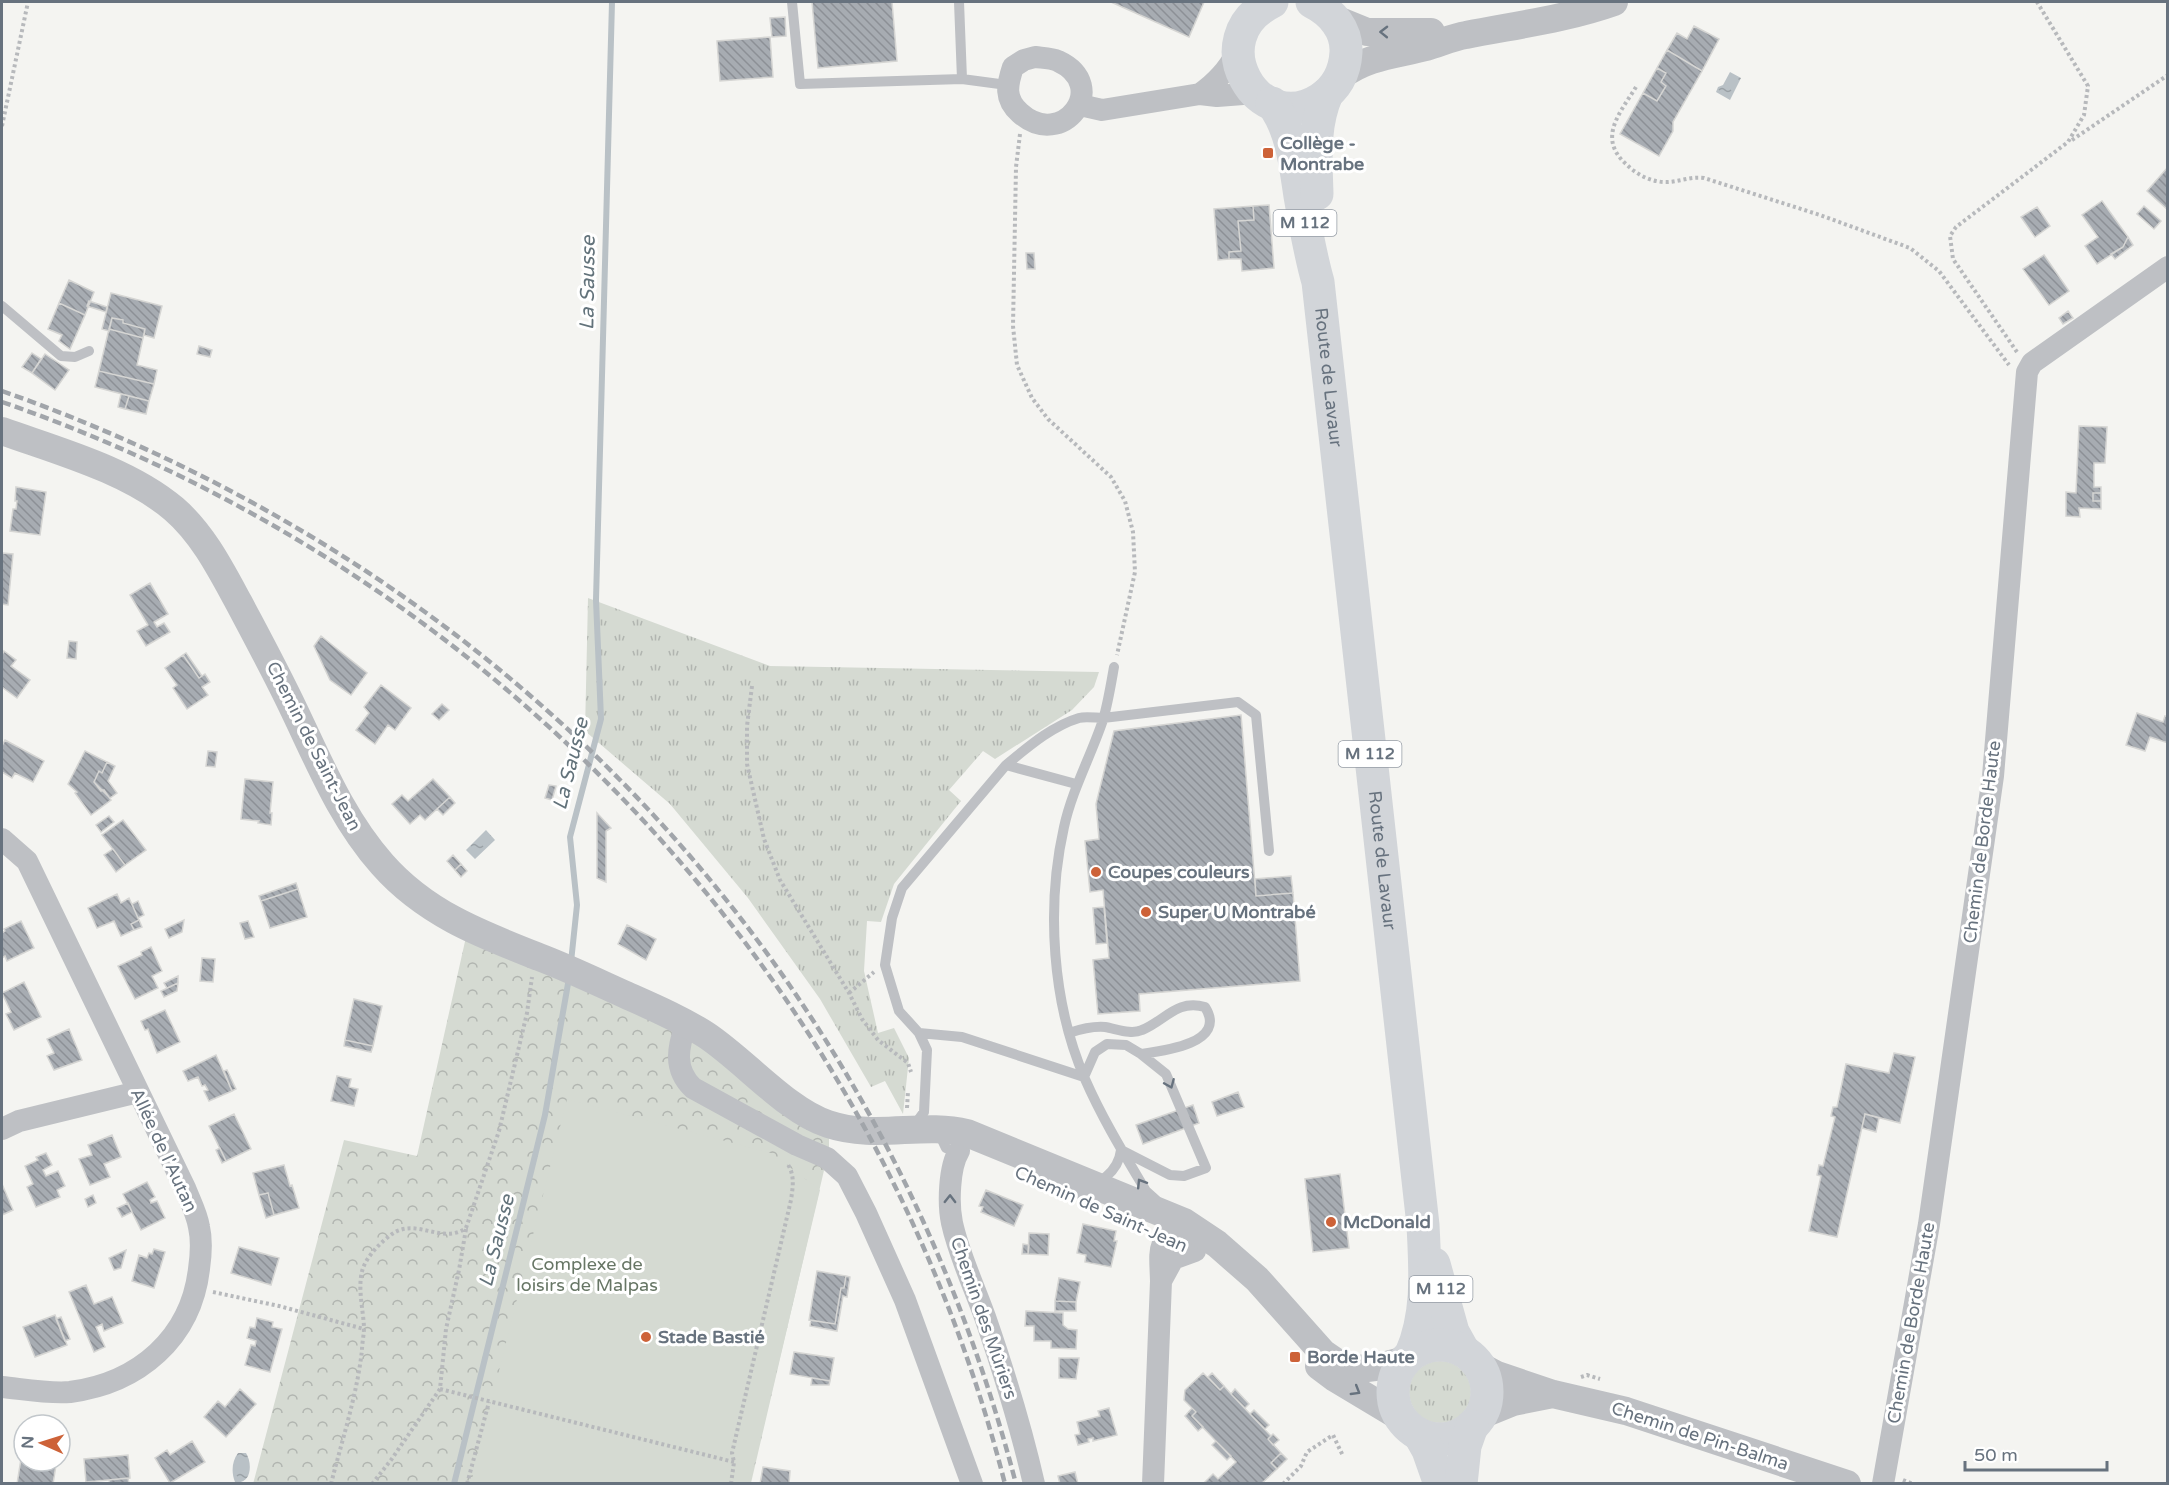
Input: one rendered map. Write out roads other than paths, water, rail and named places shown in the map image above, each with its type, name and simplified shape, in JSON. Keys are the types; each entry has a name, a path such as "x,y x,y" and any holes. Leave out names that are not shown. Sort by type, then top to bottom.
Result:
{"main road":[{"path":"1237,52 1243,28 1264,4"},
{"name":"Route de Lavaur","path":"1324,10 1342,32 1346,47 1346,62 1320,110 1315,142 1318,282 1423,1225 1425,1278 1423,1312 1419,1336 1408,1357"},
{"name":"Route de Lavaur","path":"1237,52 1243,75 1263,102 1282,116 1291,144 1287,157 1318,282"},
{"path":"1263,102 1286,107 1301,106 1315,102 1334,85"},
{"name":"Route de Lavaur","path":"1423,1225 1453,1332 1472,1358"},
{"path":"1440,1484 1428,1450 1393,1398 1395,1378 1408,1357 1423,1348 1437,1345 1450,1346 1472,1358 1487,1390 1486,1403 1465,1446 1461,1484"},
{"path":"1410,1426 1441,1439 1463,1433 1477,1420"}],"street":[{"path":"1334,85 1354,66 1387,54 1426,47 1463,35 1543,21 1614,2"},
{"path":"1324,10 1367,32 1425,32 1463,35"},
{"path":"1200,94 1215,84 1237,52"},
{"path":"1035,57 1057,60 1076,75 1082,92 1080,105 1070,118 1060,123 1043,125 1027,119 1013,107 1008,98 1007,85 1013,67 1024,60 1035,57"},
{"path":"1080,105 1102,110 1200,94 1263,102"},
{"name":"Chemin de Borde Haute","path":"1883,1484 1929,1224 1993,776 2026,380 2032,363 2168,267"},
{"name":"Chemin de Saint-Jean","path":"2,431 83,460 140,486 173,508 201,539 224,576 276,672 342,809 361,839 405,888 442,914 542,968 580,974 687,1024 729,1051 785,1099 813,1118 839,1127 953,1130 967,1133 1084,1190 1175,1229 1217,1244 1257,1279 1323,1353 1339,1364 1359,1369 1383,1366 1408,1357"},
{"name":"Allée de l'Autan","path":"2,838 27,861 185,1188 199,1227 201,1256 197,1288 189,1310 168,1342 145,1363 122,1378 69,1392 2,1388"},
{"path":"687,1024 679,1044 678,1058 685,1080 693,1088 797,1145 827,1158 847,1176 905,1299 972,1484"},
{"path":"2,1129 19,1121 138,1092"},
{"name":"Chemin des Mûriers","path":"925,1131 955,1157 950,1194 951,1221 998,1354 1022,1431 1034,1484"},
{"path":"1153,1484 1161,1281 1160,1253 1175,1229"},
{"name":"Chemin de Saint-Jean","path":"1175,1229 1196,1251 1241,1281 1259,1298 1310,1359 1335,1378 1410,1426"},
{"path":"1161,1281 1173,1259 1196,1251"},
{"name":"Chemin de Pin-Balma","path":"1472,1358 1497,1375 1552,1394 1626,1411 1847,1484"},
{"name":"Chemin de Pin-Balma","path":"1477,1420 1513,1402 1552,1394"}],"lane":[{"path":"792,2 800,84 962,80 1007,85"},
{"path":"959,2 962,80"},
{"path":"2,306 61,356 75,357 89,351"},
{"path":"1114,667 1103,718 1076,784 1064,826 1056,872 1054,925 1058,969 1069,1033 1084,1077 1121,1150 1146,1191 1175,1229"},
{"path":"925,1131 927,1050 919,1033 899,1011 885,965 892,918 902,888 1006,765 1025,749 1056,729 1081,717 1103,718 1238,702 1256,715 1269,851"},
{"path":"1006,765 1076,784"},
{"path":"1069,1033 1084,1028 1103,1027 1132,1032 1142,1031 1175,1009 1194,1004 1205,1007 1210,1015 1210,1023 1207,1031 1197,1039 1177,1049 1141,1054"},
{"path":"919,1033 962,1037 1084,1077"},
{"path":"1084,1077 1095,1052 1107,1044 1126,1045 1141,1054 1166,1074 1206,1168 1184,1176 1170,1175 1121,1150"},
{"path":"1084,1190 1111,1174 1120,1158 1121,1150"}],"water":[{"path":"1730,72 1741,78 1730,100 1716,92"},
{"path":"486,830 495,840 475,859 466,850"},
{"path":"238,1453 246,1453 250,1468 244,1480 235,1482 233,1463"}],"waterway":[{"name":"La Sausse","path":"571,962 577,905 570,837 601,719 596,600 612,2"},
{"name":"La Sausse","path":"454,1484 545,1115 569,978"}],"railway":[{"path":"2,391 185,468 354,564 509,678 648,809 769,956 872,1118 954,1295 1016,1484"},
{"path":"2,402 181,477 348,571 502,685 640,817 761,964 863,1125 945,1299 1005,1484"}],"place":[{"name":"Collège - Montrabe","path":"1268,153"},
{"name":"Coupes couleurs","path":"1096,872"},
{"name":"Super U Montrabé","path":"1146,912"},
{"name":"McDonald","path":"1331,1222"},
{"name":"Stade Bastié","path":"646,1337"},
{"name":"Borde Haute","path":"1295,1357"}],"park label":[{"name":"Complexe de loisirs de Malpas","path":"587,1274"}]}
